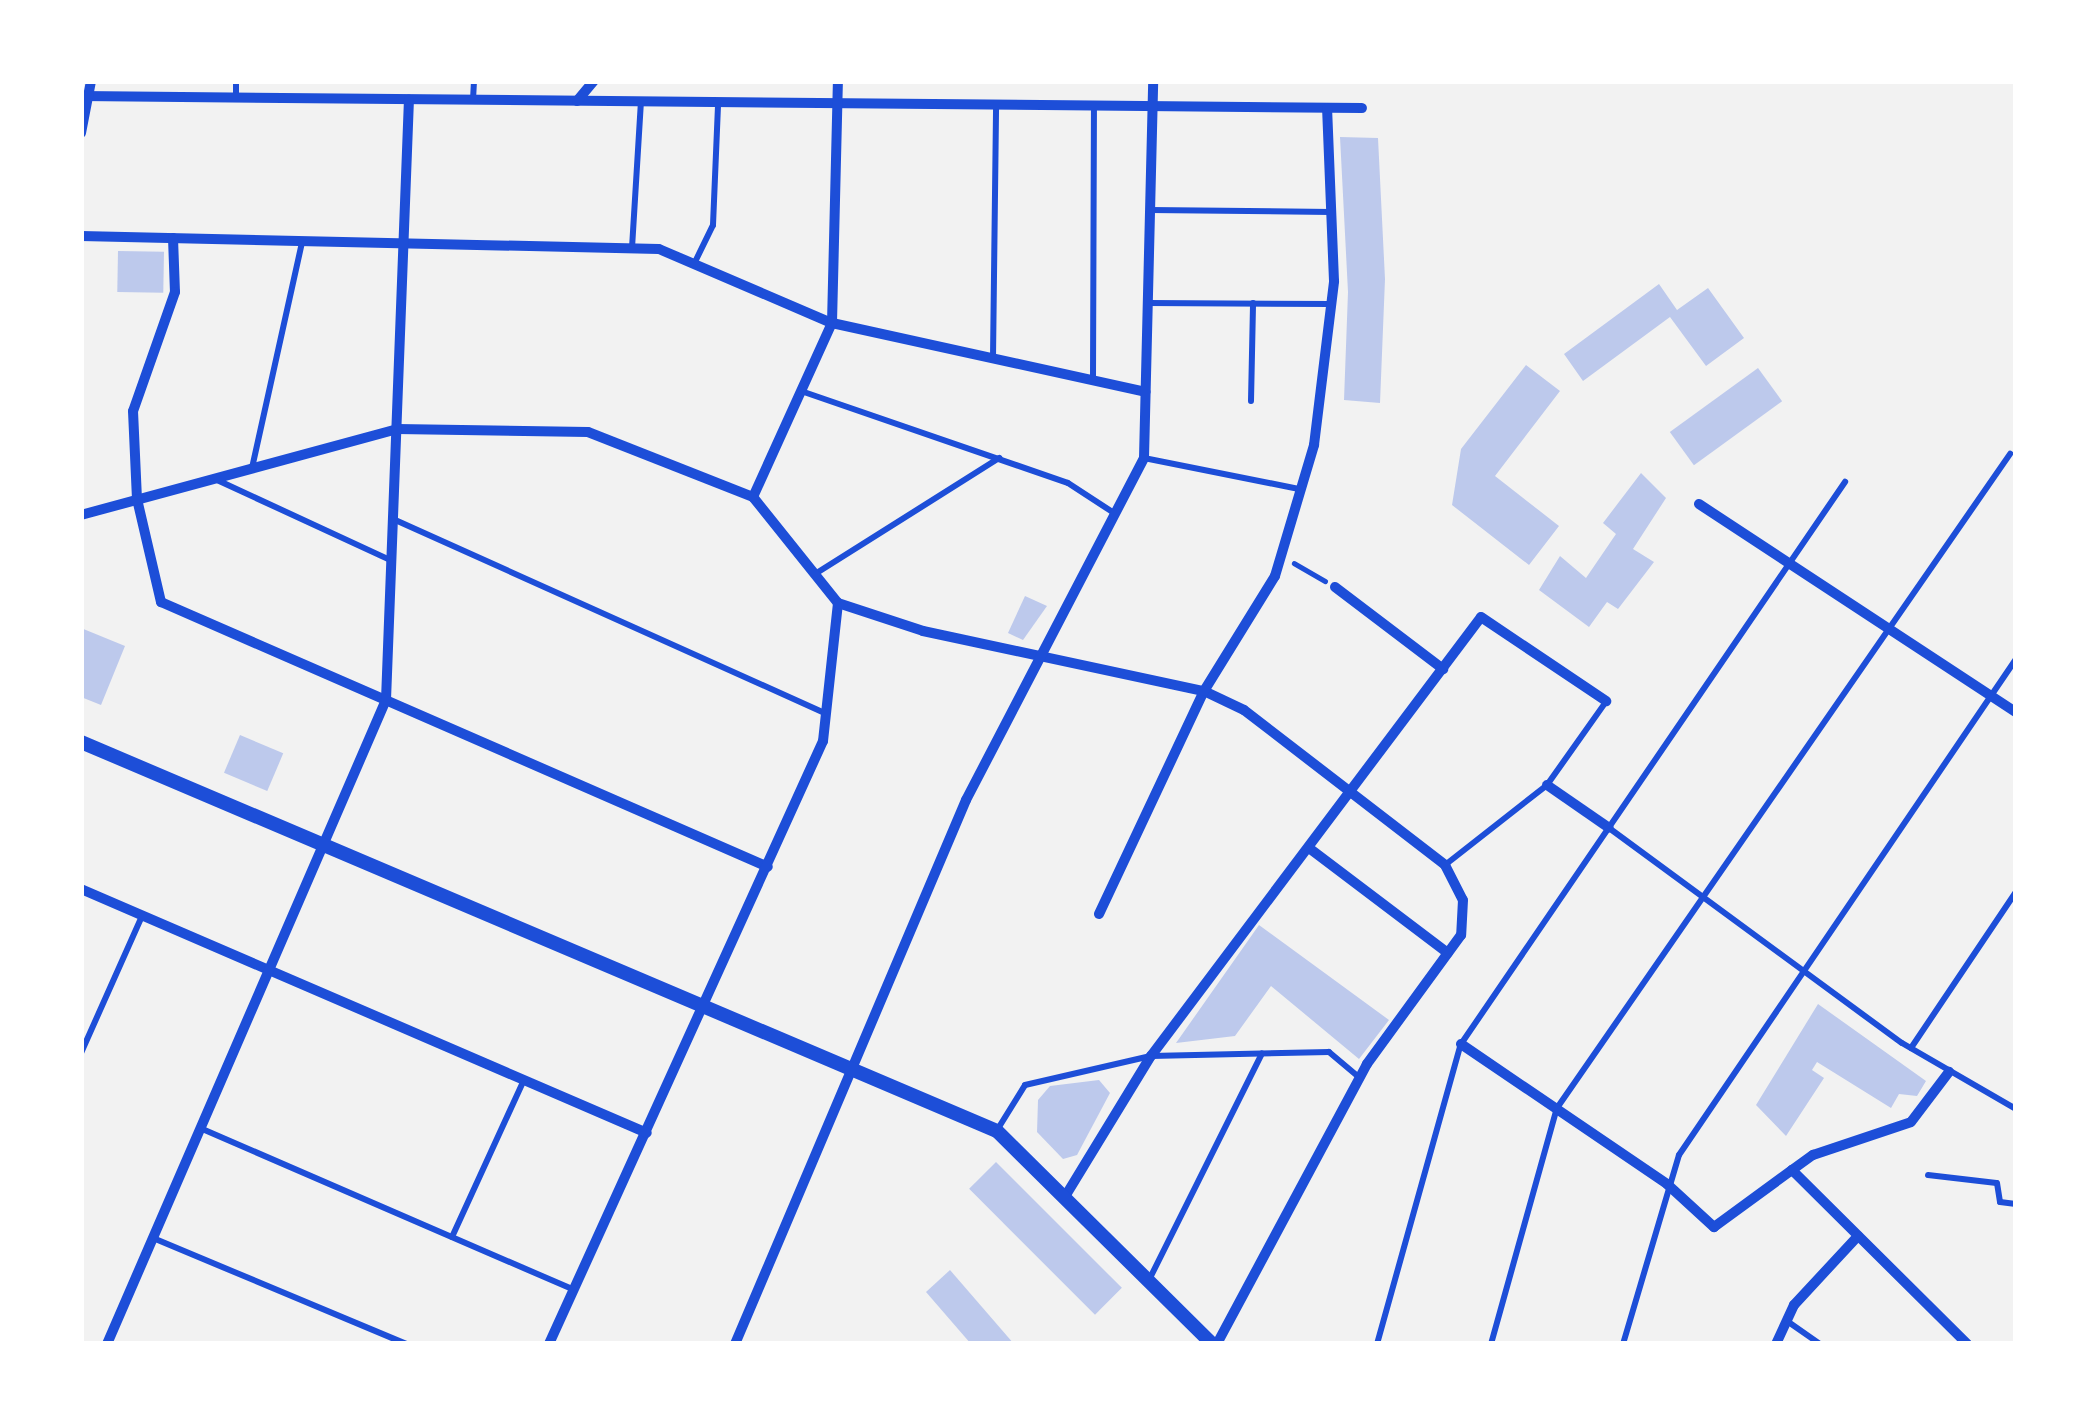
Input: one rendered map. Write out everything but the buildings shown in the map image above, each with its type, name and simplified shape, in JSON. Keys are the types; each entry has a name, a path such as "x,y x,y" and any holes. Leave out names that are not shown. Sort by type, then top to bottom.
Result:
{"street":[{"path":"81,133 92,81"},
{"path":"577,101 594,81"},
{"path":"753,497 832,323 838,81"},
{"path":"735,1344 966,800 1036,656 1144,458 1154,81"},
{"path":"86,96 1362,108"},
{"path":"107,1344 386,700 409,99"},
{"path":"1100,914 1204,691 1281,555 1301,490 1331,304 1328,108"},
{"path":"81,236 659,249 832,323 1146,392"},
{"path":"173,238 175,292 133,411 137,500 160,602 768,867"},
{"path":"81,515 397,429 588,432 753,497 838,603 1036,656 1204,691 1244,710 1445,865 1463,900 1461,935 1360,1077 1215,1344 997,1131 81,742"},
{"path":"1699,504 2016,712"},
{"path":"1335,587 1443,669"},
{"path":"549,1344 707,1006 823,741 838,603"},
{"path":"1066,1195 1150,1056 1481,617 1606,701"},
{"path":"1547,785 1609,828"},
{"path":"1310,848 1448,953"},
{"path":"81,890 647,1133"},
{"path":"1461,1044 1667,1184 1714,1227 1813,1155 1911,1122 1949,1072"},
{"path":"1792,1170 1967,1344"},
{"path":"1776,1344 1786,1321 1858,1235"}],"lane":[{"path":"236,81 236,98"},
{"path":"473,100 474,81"},
{"path":"632,248 641,101"},
{"path":"694,264 713,226 718,102"},
{"path":"993,358 996,104"},
{"path":"1093,380 1094,105"},
{"path":"1150,210 1331,212"},
{"path":"252,468 302,241"},
{"path":"1148,303 1331,304"},
{"path":"1251,401 1252,303"},
{"path":"801,391 1068,483 1114,513"},
{"path":"1491,1344 1557,1108 2011,454"},
{"path":"814,574 999,458"},
{"path":"1144,458 1301,490"},
{"path":"214,479 391,561"},
{"path":"1377,1344 1461,1044 1845,482"},
{"path":"393,519 826,714"},
{"path":"1622,1344 1667,1184 1804,971 2016,658"},
{"path":"1445,865 1547,785 1606,701"},
{"path":"1609,828 1911,1049 2015,1107"},
{"path":"1911,1049 2016,892"},
{"path":"81,1053 142,916"},
{"path":"1148,1281 1262,1052"},
{"path":"997,1131 1025,1085 1150,1056 1329,1052 1360,1077"},
{"path":"452,1237 524,1080"},
{"path":"200,1128 572,1289"},
{"path":"1928,1175 1996,1183 2000,1202 2016,1204"},
{"path":"153,1238 406,1344"},
{"path":"1786,1321 1820,1344"}],"path":[{"path":"1281,555 1335,587"}]}
